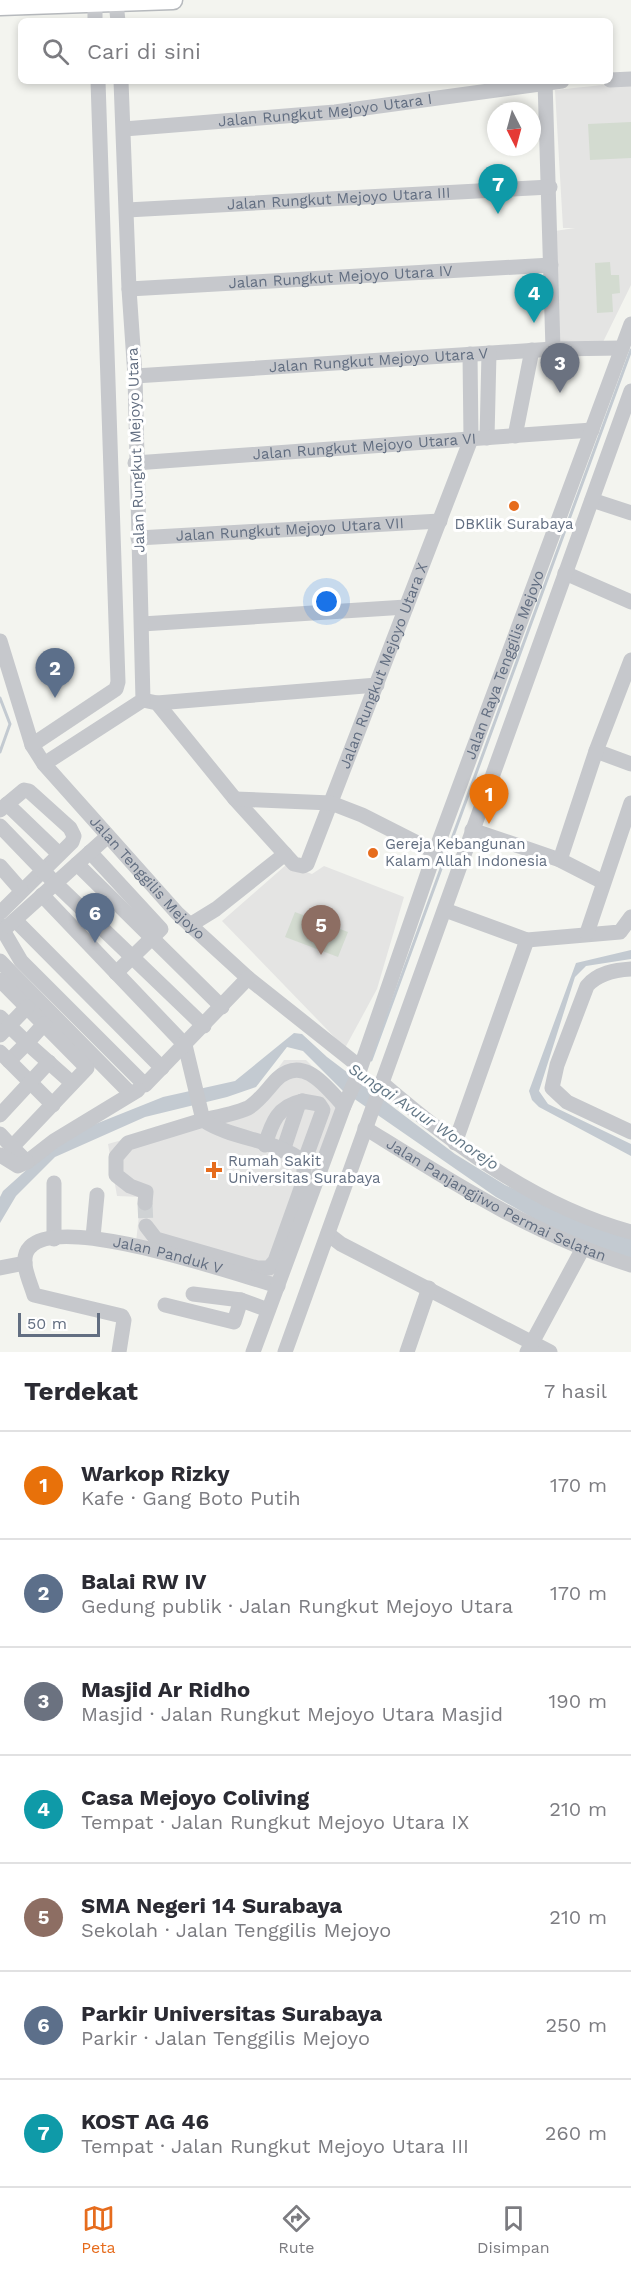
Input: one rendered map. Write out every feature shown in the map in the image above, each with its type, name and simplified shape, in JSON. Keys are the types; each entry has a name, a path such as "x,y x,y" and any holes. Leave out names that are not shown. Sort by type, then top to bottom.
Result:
{"main road":[{"path":"0,6 117,12 172,0"}],"street":[{"path":"613,80 631,80"},
{"name":"Jalan Rungkut Mejoyo Utara","path":"32,745 116,689 118,682 98,84"},
{"name":"Jalan Rungkut Mejoyo Utara","path":"121,84 129,289 135,376 135,463 142,624 150,702"},
{"name":"Jalan Rungkut Mejoyo Utara I","path":"124,129 335,112 525,84"},
{"path":"545,84 550,187 553,349"},
{"path":"98,100 122,99"},
{"name":"Jalan Rungkut Mejoyo Utara III","path":"127,210 550,187"},
{"name":"Jalan Rungkut Mejoyo Utara IV","path":"129,289 551,265"},
{"name":"Jalan Raya Tenggilis Mejoyo","path":"285,1352 565,573 573,516 592,430 631,324"},
{"path":"107,331 132,330"},
{"name":"Jalan Rungkut Mejoyo Utara V","path":"135,376 532,350 622,348"},
{"path":"515,436 532,350"},
{"path":"487,438 489,353"},
{"path":"470,354 471,439"},
{"name":"Jalan Raya Tenggilis Mejoyo","path":"310,1170 344,1106 359,1071 435,852 573,516 592,500 631,391"},
{"name":"Jalan Rungkut Mejoyo Utara VI","path":"135,463 592,430"},
{"name":"Jalan Rungkut Mejoyo Utara X","path":"289,859 303,866 307,864 471,439"},
{"path":"592,500 631,513"},
{"name":"Jalan Rungkut Mejoyo Utara VII","path":"138,538 440,521"},
{"path":"565,573 631,602"},
{"path":"142,624 406,607"},
{"name":"Jalan Tenggilis Mejoyo","path":"0,640 32,745 44,764 190,925 248,978 359,1071"},
{"path":"560,860 596,751 631,660"},
{"path":"44,764 86,737 150,702 377,685"},
{"path":"150,702 289,859 190,925"},
{"path":"74,717 86,737"},
{"path":"596,751 631,764"},
{"path":"2,906 21,890 72,842 74,836 70,828 29,791 24,790 3,807 59,854"},
{"path":"235,799 331,803 362,815 435,852"},
{"path":"587,933 631,803"},
{"path":"0,826 55,883 204,1026"},
{"path":"472,830 560,860 603,882"},
{"path":"5,927 108,836"},
{"path":"90,852 161,929 116,973"},
{"path":"77,864 222,1007"},
{"path":"0,866 21,890"},
{"path":"42,895 185,1045 203,1120 216,1129 283,1151 310,1170"},
{"path":"445,910 527,940 587,933 621,932 631,918"},
{"path":"5,927 21,961 131,1094"},
{"path":"5,927 162,1068"},
{"path":"455,1143 527,940"},
{"path":"0,961 145,1085"},
{"path":"631,969 603,974 593,979 587,986 557,1065 552,1088 567,1102 631,1132"},
{"path":"4,1155 27,1162 145,1085 248,978"},
{"path":"3,990 27,1007 87,1068 4,1155"},
{"path":"27,1007 3,1026 27,1043 72,1083"},
{"path":"44,1024 27,1043 5,1056 52,1105"},
{"path":"0,1115 49,1062"},
{"path":"145,1203 146,1192 130,1186 116,1175 116,1157 128,1143 249,1107 279,1077 291,1070 306,1071 318,1078 344,1106"},
{"path":"382,1087 455,1143 500,1172 567,1207 629,1231"},
{"path":"253,1352 278,1286 278,1266 310,1170 323,1110 319,1104 302,1101 289,1103 278,1112 265,1145"},
{"path":"283,1151 298,1106 302,1101"},
{"name":"Jalan Panjangjiwo Permai Selatan","path":"367,1124 475,1197 582,1250 631,1266"},
{"path":"0,1134 4,1155"},
{"path":"54,1183 54,1239"},
{"path":"93,1237 96,1195"},
{"path":"146,1226 156,1239 177,1246 257,1268 278,1266"},
{"path":"328,1234 341,1244 429,1288 529,1347 550,1352"},
{"name":"Jalan Panduk V","path":"25,1263 26,1252 33,1244 54,1239 93,1237 201,1263 278,1286"},
{"path":"529,1347 582,1250"},
{"path":"0,1268 25,1263 36,1297 122,1316 124,1320 119,1352"},
{"path":"407,1352 429,1288"},
{"path":"193,1294 241,1300 268,1310"},
{"path":"165,1305 234,1322 241,1300"}],"shaded area":[{"path":"631,82 631,285 603,342 559,344 555,231 575,228 563,228 555,90"},
{"path":"631,122 631,158 590,160 588,124"},
{"path":"610,262 611,275 619,275 620,293 612,294 613,312 597,313 595,263"},
{"path":"286,865 312,874 324,866 404,897 377,989 345,1048 222,921"},
{"path":"295,912 348,932 338,957 285,937"},
{"path":"631,950 631,959 586,966 575,977 539,1091 548,1104 631,1144 631,1156 539,1107 532,1100 529,1091 576,963"},
{"path":"294,1033 302,1034 327,1057 455,1154 505,1185 631,1239 631,1259 559,1233 496,1197 343,1091 303,1051 287,1047 256,1087 227,1097 145,1117 55,1157 16,1196 0,1223 0,1197 3,1191 43,1155 88,1127 163,1097 235,1081"},
{"name":"Rumah Sakit Universitas Surabaya","path":"284,1060 306,1060 343,1097 274,1281 136,1242 141,1197 117,1196 108,1144 254,1102"}],"waterway":[{"name":"Sungai Avuur Wonorejo","path":"371,1060 631,350"},
{"path":"0,698 10,724 0,752"}],"tunnel":[{"path":"145,1203 146,1226"}],"place":[{"name":"KOST AG 46","path":"498,214"},
{"name":"Casa Mejoyo Coliving","path":"534,323"},
{"name":"Masjid Ar Ridho","path":"560,393"},
{"name":"DBKlik Surabaya","path":"514,506"},
{"name":"Balai RW IV","path":"55,698"},
{"name":"Warkop Rizky","path":"489,824"},
{"name":"Gereja Kebangunan Kalam Allah Indonesia","path":"373,853"},
{"name":"Parkir Universitas Surabaya","path":"95,943"},
{"name":"SMA Negeri 14 Surabaya","path":"321,955"},
{"name":"Rumah Sakit Universitas Surabaya","path":"214,1170"}]}
